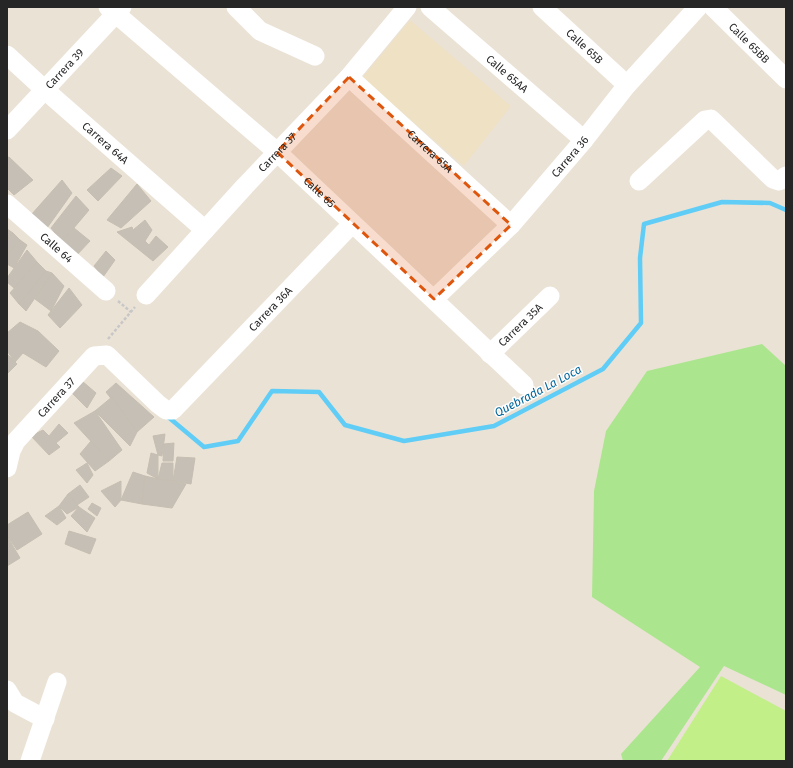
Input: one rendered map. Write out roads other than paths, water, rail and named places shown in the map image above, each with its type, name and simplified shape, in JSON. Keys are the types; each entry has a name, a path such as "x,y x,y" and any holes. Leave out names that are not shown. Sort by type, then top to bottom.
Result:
{"street":[{"path":"236,7 260,31 315,56"},
{"name":"Carrera 37","path":"146,295 277,152 349,77 407,7"},
{"name":"Calle 65AA","path":"430,7 584,140"},
{"name":"Carrera 36","path":"434,299 511,225 584,140 627,85 698,7"},
{"name":"Calle 65BB","path":"713,7 786,79"},
{"name":"Calle 65B","path":"544,8 627,85"},
{"name":"Carrera 39","path":"7,130 45,90 115,9"},
{"name":"Calle 65","path":"115,9 277,152 524,385"},
{"name":"Carrera 64A","path":"7,55 205,230"},
{"name":"Carrera 65A","path":"349,77 511,225"},
{"path":"639,181 705,120 711,119 773,179 779,181 786,176"},
{"name":"Calle 64","path":"7,204 106,291"},
{"name":"Carrera 36A","path":"94,356 107,356 166,410 173,410 352,224"},
{"name":"Carrera 35A","path":"490,354 550,296"},
{"name":"Carrera 37","path":"7,468 11,451 16,441 94,356"},
{"path":"30,761 57,682"},
{"path":"7,690 15,703 45,720"}],"waterway":[{"name":"Quebrada La Loca","path":"167,416 204,447 238,441 272,391 319,392 345,425 404,441 494,426 603,369 641,323 640,258 644,224 722,202 770,203 786,210"}]}
